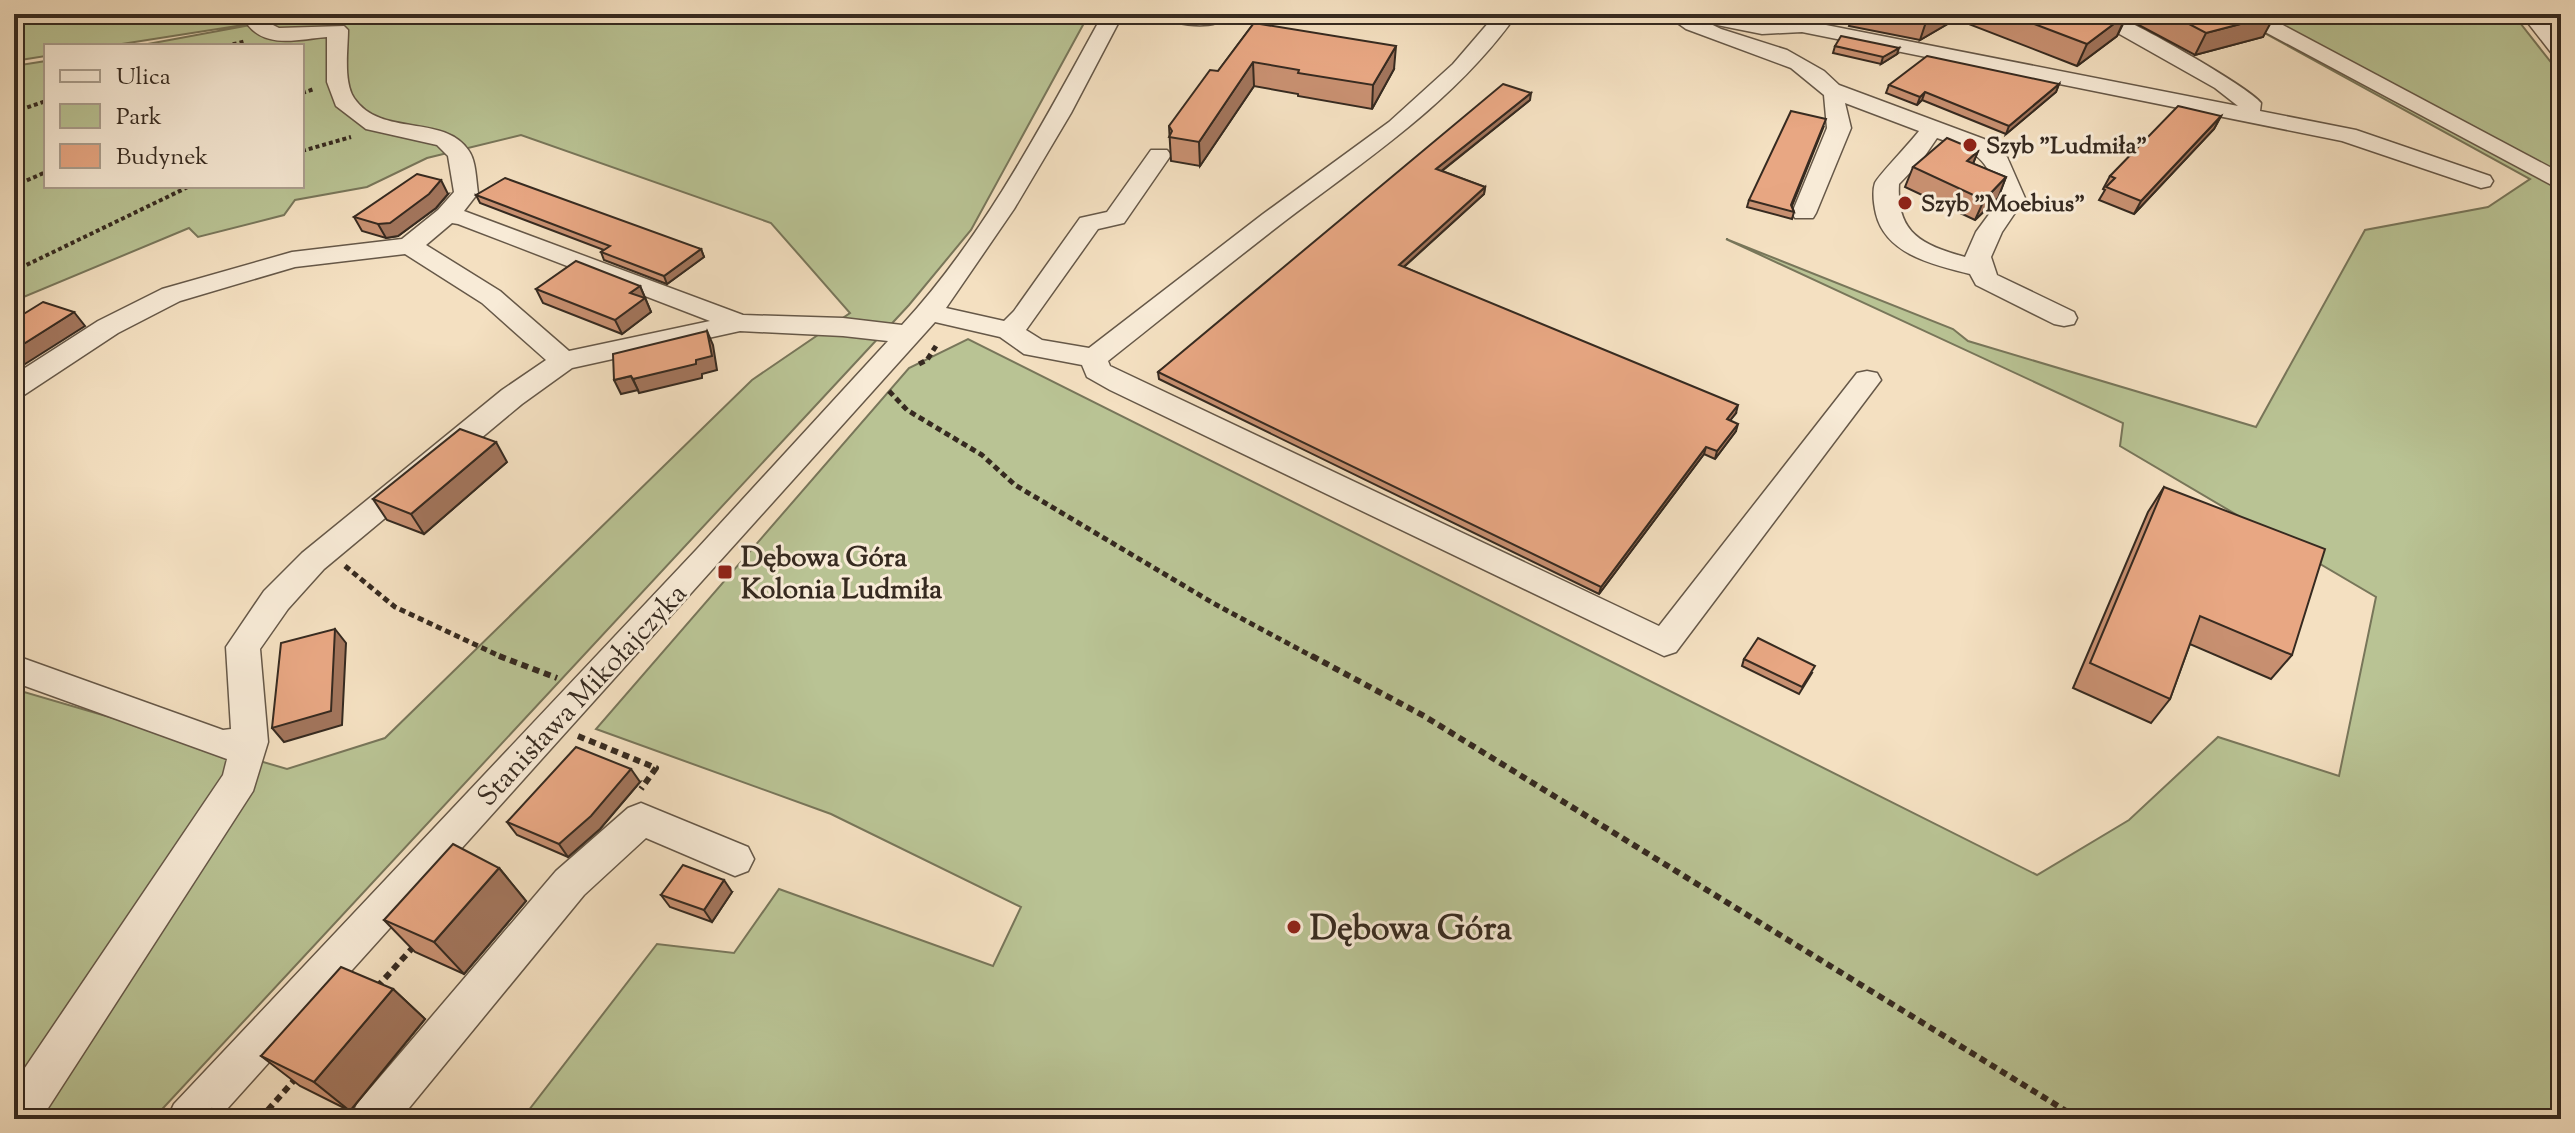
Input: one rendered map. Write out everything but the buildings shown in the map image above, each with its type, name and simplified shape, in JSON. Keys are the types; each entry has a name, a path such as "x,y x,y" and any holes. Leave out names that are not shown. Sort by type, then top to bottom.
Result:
{"street":[{"name":"Stanisława Mikołajczyka","path":"189,1119 920,324 1002,209 1060,113 1113,14"},
{"path":"1165,14 1211,20"},
{"path":"16,1119 240,780 250,742 250,689 243,647 276,600 326,550 512,397 563,361 740,323 843,327 920,324 1009,331 1034,348 1094,358 1272,219 1397,127 1461,69 1507,14"},
{"path":"1675,14 1704,30 1798,63 1821,76 1831,90 1976,144 1999,162 2013,198 1989,232 1978,257 1985,279 2064,318"},
{"path":"1702,14 1752,28 1783,30 1806,27 2348,135 2481,181"},
{"path":"1806,27 1830,14"},
{"path":"2094,14 2223,83 2250,103 2248,115"},
{"path":"2246,14 2561,183"},
{"path":"2531,14 2561,50"},
{"path":"258,25 275,35 337,30 338,82 344,101 374,124 444,139 459,154 466,193 447,215 409,246"},
{"path":"1804,213 1839,128 1833,98 1839,93"},
{"path":"1933,127 1914,155 1887,183 1885,211 1893,229 1914,246 1939,258 1982,269"},
{"path":"1009,331 1024,317 1089,223 1115,218 1159,155"},
{"path":"447,215 464,218 740,323"},
{"path":"14,388 108,327 171,295 292,260 346,251 409,246 435,258 466,279 551,346 563,361"},
{"path":"1094,358 1097,371 1120,383 1664,643 1867,380"},
{"path":"14,668 222,745 250,742"},
{"path":"372,1119 570,883 641,819 735,859"}],"path":[{"path":"14,112 44,102"},
{"path":"304,150 384,127"},
{"path":"14,186 44,173"},
{"path":"14,271 186,188"},
{"path":"882,385 907,410 982,455 1015,485 1213,603 1424,716 2079,1119"},
{"path":"326,550 395,607 476,647 562,680"},
{"path":"570,733 656,768 623,814 641,819"},
{"path":"375,990 427,931"},
{"path":"260,1119 301,1072"}],"green space":[{"path":"14,14 1089,14 971,230 909,305 153,1119 14,1119 14,689 287,769 385,738 752,380 850,313 771,223 521,135 427,158 367,187 295,200 284,215 198,237 189,228 14,301 14,66 44,61 44,188 304,188 304,44 148,44 288,18 122,44 44,44 44,56 14,61"},
{"path":"2230,14 2513,14 2561,75 2561,1119 522,1119 657,944 734,953 779,889 993,966 1021,907 831,814 596,729 909,368 968,339 2037,875 2129,820 2218,737 2339,776 2376,597 2120,446 2123,423 1726,239 1953,329 1968,341 2256,427 2365,230 2488,207 2530,179"}],"place":[{"name":"Szyb \"Ludmiła\"","path":"1970,145"},
{"name":"Szyb \"Moebius\"","path":"1905,203"},
{"name":"Dębowa Góra Kolonia Ludmiła","path":"725,572"},
{"name":"Dębowa Góra","path":"1294,927"}]}
